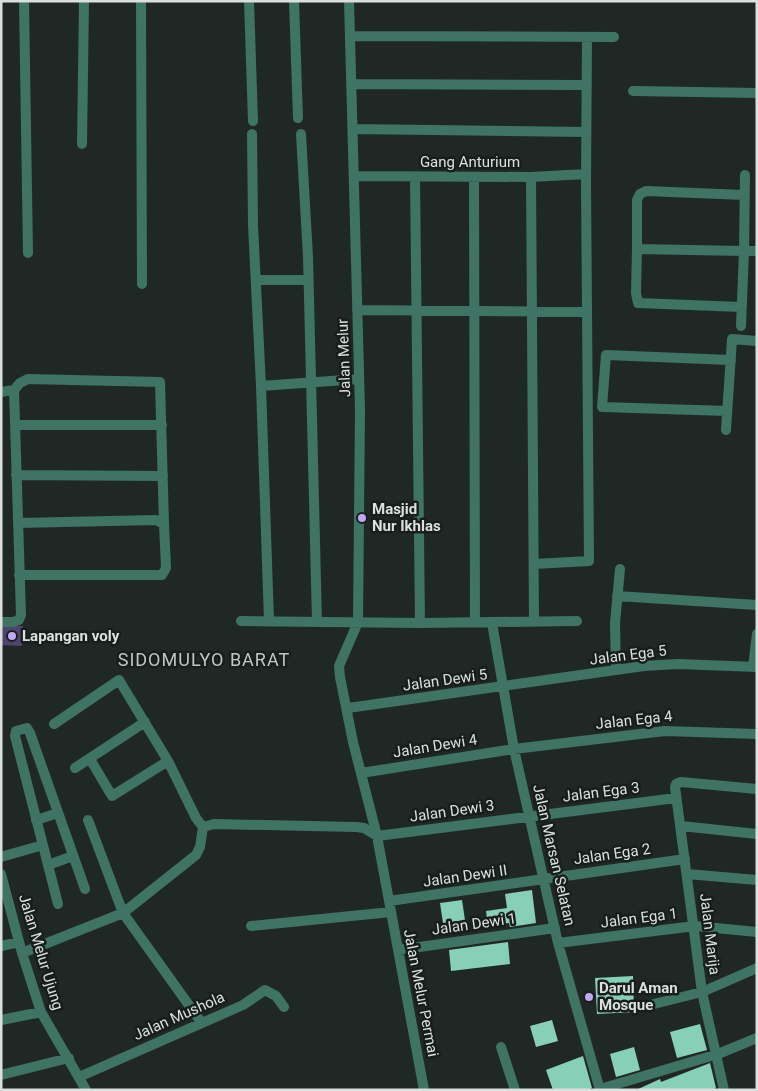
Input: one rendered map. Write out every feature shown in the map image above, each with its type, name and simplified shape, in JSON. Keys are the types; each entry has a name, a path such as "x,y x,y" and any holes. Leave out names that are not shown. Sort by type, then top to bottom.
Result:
{"street":[{"path":"24,1 28,253"},
{"path":"82,144 84,1"},
{"path":"142,1 142,284"},
{"path":"249,1 253,120"},
{"path":"294,1 298,118"},
{"name":"Jalan Melur","path":"349,1 360,379 358,622 339,666 360,772 377,836"},
{"path":"350,36 614,37"},
{"path":"534,564 590,561 586,174 587,37"},
{"path":"351,84 587,84"},
{"path":"633,91 757,93"},
{"path":"352,129 586,132"},
{"path":"252,134 269,621"},
{"path":"301,134 308,280 317,622"},
{"name":"Gang Anturium","path":"354,176 415,178 531,177 586,174"},
{"path":"741,326 745,175"},
{"path":"474,177 472,311 475,622"},
{"path":"531,177 534,622"},
{"path":"415,178 420,623"},
{"path":"741,307 638,302 636,293 637,200 640,194 646,191 744,195"},
{"path":"637,249 757,251"},
{"path":"256,280 308,280"},
{"path":"357,310 587,312"},
{"path":"726,430 732,339 757,341"},
{"path":"727,411 602,407 605,364 606,355 731,360"},
{"path":"1,392 14,390 20,383 28,379 160,382 166,568 162,575 18,575"},
{"path":"261,386 360,379"},
{"path":"1,622 19,620 21,615 18,575 14,390"},
{"path":"15,425 162,425"},
{"path":"16,475 163,476"},
{"path":"18,523 156,520 164,524"},
{"path":"616,670 617,596 620,569"},
{"path":"617,596 757,605"},
{"path":"241,621 420,623 577,621"},
{"name":"Jalan Marsan Selatan","path":"492,623 514,748 558,943 600,1089"},
{"path":"755,667 757,634"},
{"name":"Jalan Ega 5","path":"503,687 616,670 678,664 755,667"},
{"path":"22,953 123,913 196,855 200,847 203,826 196,818 168,762 119,680 54,724"},
{"name":"Jalan Dewi 5","path":"348,708 503,687"},
{"path":"76,768 145,722"},
{"path":"58,904 15,736 16,731 22,728 28,728 30,733 85,889"},
{"name":"Jalan Ega 4","path":"514,748 665,731 757,734"},
{"name":"Jalan Dewi 4","path":"360,772 514,748"},
{"path":"90,759 112,796 168,762"},
{"name":"Jalan Marija","path":"724,1090 718,1054 702,992 676,787 678,782 757,789"},
{"name":"Jalan Ega 3","path":"530,816 676,798"},
{"path":"36,820 58,813"},
{"name":"Jalan Dewi 3","path":"377,836 530,816"},
{"path":"88,820 123,913 201,1022"},
{"path":"203,826 214,824 356,827 364,828 377,836"},
{"path":"681,826 757,834"},
{"name":"Jalan Melur Permai","path":"377,836 424,1090"},
{"path":"1,857 43,845"},
{"path":"48,865 73,856"},
{"name":"Jalan Ega 2","path":"544,880 685,859"},
{"name":"Jalan Melur Ujung","path":"1,874 22,953 41,1012 86,1090"},
{"path":"686,874 757,880"},
{"name":"Jalan Dewi II","path":"389,901 544,880"},
{"path":"250,926 391,912"},
{"name":"Jalan Ega 1","path":"558,943 694,926 757,932"},
{"name":"Jalan Dewi 1","path":"398,950 555,928"},
{"path":"1,946 19,942"},
{"path":"642,1007 702,992 757,968"},
{"name":"Jalan Mushola","path":"79,1077 243,1005 265,990 276,996 284,1008"},
{"path":"1,1020 41,1012"},
{"path":"600,1089 718,1054 757,1038"},
{"path":"501,1047 515,1090"},
{"path":"1,1075 69,1058"}],"shaded area":[{"name":"Lapangan voly","path":"1,626 23,626 22,646 1,645"}],"building":[{"path":"532,890 536,923 510,927 509,923 488,926 486,911 507,908 505,894"},
{"path":"462,900 466,927 444,930 440,903"},
{"path":"508,942 510,964 451,971 449,950"},
{"path":"633,976 634,1012 597,1014 595,978"},
{"path":"552,1020 558,1041 536,1047 530,1026"},
{"path":"700,1024 707,1050 677,1058 670,1032"},
{"path":"634,1047 640,1070 616,1077 610,1054"},
{"path":"583,1056 592,1088 587,1090 553,1090 546,1070"},
{"path":"710,1063 716,1088 712,1090 636,1090 660,1079 661,1082"}],"place":[{"name":"Masjid Nur Ikhlas","path":"362,518"},
{"name":"Lapangan voly","path":"12,636"},
{"name":"Darul Aman Mosque","path":"589,997"}],"district":[{"name":"SIDOMULYO BARAT","path":"204,660"}]}
